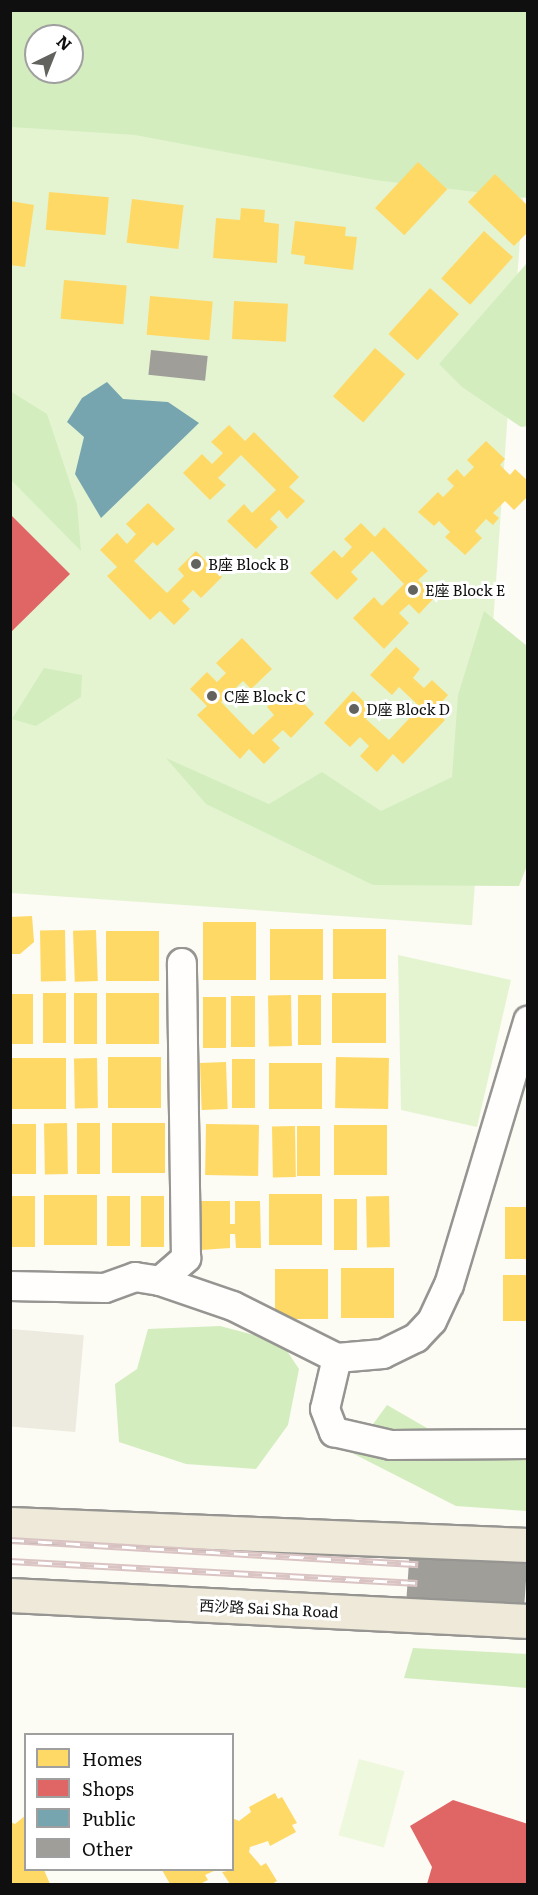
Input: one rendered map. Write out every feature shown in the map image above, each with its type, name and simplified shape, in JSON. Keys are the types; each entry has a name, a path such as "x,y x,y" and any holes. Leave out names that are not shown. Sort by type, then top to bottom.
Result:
{"main road":[{"path":"10,1524 528,1545"},
{"name":"西沙路 Sai Sha Road","path":"10,1595 528,1621"}],"street":[{"path":"160,1281 186,1258 182,963"},
{"path":"10,1286 105,1288 135,1277 160,1281 233,1306 337,1358 383,1354 416,1338 432,1321 449,1285 528,1021"},
{"path":"337,1358 325,1409 333,1432 391,1444 528,1444"}],"green space":[{"path":"10,11 527,11 527,198 375,180 135,135 11,127"},
{"path":"10,106 527,142 472,925 10,893"},
{"path":"527,263 528,426 521,427 462,387 439,364"},
{"path":"10,391 47,414 77,504 81,551 11,480"},
{"path":"484,611 527,646 528,863 519,886 373,885 206,804 166,758 269,804 322,772 381,811 452,777 458,695"},
{"path":"44,668 82,675 81,697 36,726 12,719"},
{"path":"398,955 511,980 477,1127 401,1110"},
{"path":"220,1326 281,1342 299,1369 288,1425 256,1469 186,1464 119,1442 115,1384 137,1369 148,1329"},
{"path":"387,1405 465,1450 527,1455 527,1511 456,1506 352,1453"},
{"path":"413,1648 527,1654 527,1688 404,1678"},
{"path":"359,1759 404,1771 384,1847 339,1835"}],"shaded area":[{"path":"11,1329 84,1335 75,1432 10,1426"}],"building: Homes":[{"path":"418,162 447,189 404,235 375,208"},
{"path":"495,174 528,206 528,232 514,246 468,202"},
{"path":"49,192 109,197 105,235 46,230"},
{"path":"132,199 184,205 178,249 127,243"},
{"path":"10,201 34,205 25,267 10,265"},
{"path":"241,208 265,210 264,222 279,224 277,263 213,258 216,218 240,220"},
{"path":"295,221 346,227 345,236 357,237 353,270 304,264 305,256 291,254"},
{"path":"484,231 513,257 470,305 441,279"},
{"path":"64,280 127,285 123,324 61,319"},
{"path":"430,288 459,314 417,360 389,334"},
{"path":"150,296 213,301 209,340 147,335"},
{"path":"234,301 288,304 286,342 232,339"},
{"path":"375,348 405,374 363,423 333,396"},
{"path":"229,425 245,441 254,432 299,477 289,487 305,501 287,519 279,510 270,519 278,527 256,549 227,521 244,504 252,513 276,490 241,455 218,478 226,485 210,500 183,473 202,454 212,464 223,453 211,442"},
{"path":"486,441 505,459 500,465 510,475 515,469 528,481 528,496 514,510 505,501 493,513 499,518 493,525 486,519 475,531 482,538 465,555 445,537 450,532 439,521 434,526 418,512 438,492 443,497 454,486 447,479 457,469 464,477 474,467 467,460"},
{"name":"B座 Block B","path":"148,503 175,529 157,546 153,542 134,561 167,593 184,576 178,569 196,551 222,577 201,598 193,590 182,601 190,609 174,625 160,611 150,620 107,576 117,567 100,550 117,533 127,544 136,534 126,524"},
{"name":"E座 Block E","path":"361,523 375,537 384,527 428,571 418,580 435,597 419,614 409,604 399,613 409,623 384,649 353,618 374,597 382,606 404,584 372,551 351,572 358,579 337,600 310,573 334,550 342,558 352,547 344,539"},
{"name":"C座 Block C","path":"242,638 272,669 251,689 243,681 221,702 253,735 274,715 267,707 288,687 314,714 291,738 283,730 272,740 280,748 264,764 249,749 240,759 197,715 207,706 190,689 207,672 217,682 226,673 216,663"},
{"name":"D座 Block D","path":"396,647 420,669 413,678 424,688 432,680 448,695 435,710 445,720 403,764 393,754 377,772 360,756 369,746 360,737 350,747 324,723 353,691 374,711 366,719 389,740 420,707 399,687 392,695 370,675"},
{"path":"32,916 34,942 20,954 10,954 10,917"},
{"path":"203,922 256,922 256,980 203,980"},
{"path":"270,929 323,929 323,980 270,980"},
{"path":"333,929 386,929 386,979 333,979"},
{"path":"40,930 65,930 66,981 41,981"},
{"path":"96,930 98,981 75,982 73,931"},
{"path":"106,931 159,931 159,981 106,981"},
{"path":"43,993 66,993 66,1043 43,1043"},
{"path":"74,993 97,993 97,1044 74,1044"},
{"path":"106,993 159,993 159,1044 106,1044"},
{"path":"332,993 386,993 386,1043 332,1043"},
{"path":"10,994 33,994 33,1044 10,1044"},
{"path":"268,995 291,995 292,1046 269,1046"},
{"path":"298,995 321,995 321,1045 298,1045"},
{"path":"231,996 255,996 255,1047 231,1047"},
{"path":"203,997 226,997 226,1048 203,1048"},
{"path":"108,1057 161,1057 161,1108 108,1108"},
{"path":"336,1057 389,1058 388,1109 335,1108"},
{"path":"12,1058 66,1058 66,1109 12,1109"},
{"path":"74,1058 97,1058 98,1108 75,1108"},
{"path":"232,1059 255,1059 255,1108 232,1108"},
{"path":"226,1062 228,1109 202,1110 200,1063"},
{"path":"269,1063 322,1063 322,1109 269,1109"},
{"path":"44,1123 67,1123 68,1174 45,1174"},
{"path":"77,1123 100,1123 100,1174 77,1174"},
{"path":"112,1123 165,1123 165,1173 112,1173"},
{"path":"10,1124 36,1124 36,1174 10,1174"},
{"path":"206,1124 259,1125 258,1176 205,1175"},
{"path":"334,1125 387,1125 387,1175 334,1175"},
{"path":"272,1126 295,1126 296,1177 273,1177"},
{"path":"297,1126 320,1126 320,1176 297,1176"},
{"path":"269,1194 322,1194 322,1245 269,1245"},
{"path":"44,1195 97,1195 97,1245 44,1245"},
{"path":"12,1196 35,1196 35,1247 12,1247"},
{"path":"107,1196 130,1196 130,1246 107,1246"},
{"path":"141,1196 164,1196 164,1247 141,1247"},
{"path":"366,1196 389,1196 390,1247 367,1247"},
{"path":"334,1199 357,1199 357,1250 334,1250"},
{"path":"201,1201 230,1201 230,1224 235,1224 235,1201 260,1201 261,1248 236,1248 235,1234 230,1234 230,1248 201,1250"},
{"path":"505,1207 528,1207 528,1259 505,1259"},
{"path":"341,1268 394,1268 394,1318 341,1318"},
{"path":"275,1269 328,1269 328,1319 275,1319"},
{"path":"503,1275 528,1275 528,1321 503,1321"},
{"path":"275,1793 278,1799 282,1797 297,1823 292,1825 296,1832 270,1846 268,1841 250,1847 249,1852 261,1866 266,1863 277,1881 272,1884 230,1884 222,1872 234,1871 234,1819 239,1821 251,1812 249,1807"},
{"path":"24,1817 24,1871 44,1871 50,1884 10,1884 10,1822 15,1824"},
{"path":"163,1871 214,1871 205,1875 208,1880 200,1884 170,1884"}],"building: Shops":[{"path":"10,514 70,574 10,633"},
{"path":"453,1800 528,1824 528,1884 427,1884 432,1867 410,1826"}],"building: Public":[{"path":"107,382 123,399 168,402 199,423 101,518 75,474 84,437 67,422 82,398"}],"building: Other":[{"path":"151,350 208,356 205,381 148,375"},
{"path":"410,1548 528,1556 524,1612 406,1604"}],"railway":[{"path":"10,1540 418,1564"},
{"path":"10,1561 417,1583"}],"place":[{"name":"B座 Block B","path":"196,564"},
{"name":"E座 Block E","path":"413,590"},
{"name":"C座 Block C","path":"212,696"},
{"name":"D座 Block D","path":"354,709"}]}
